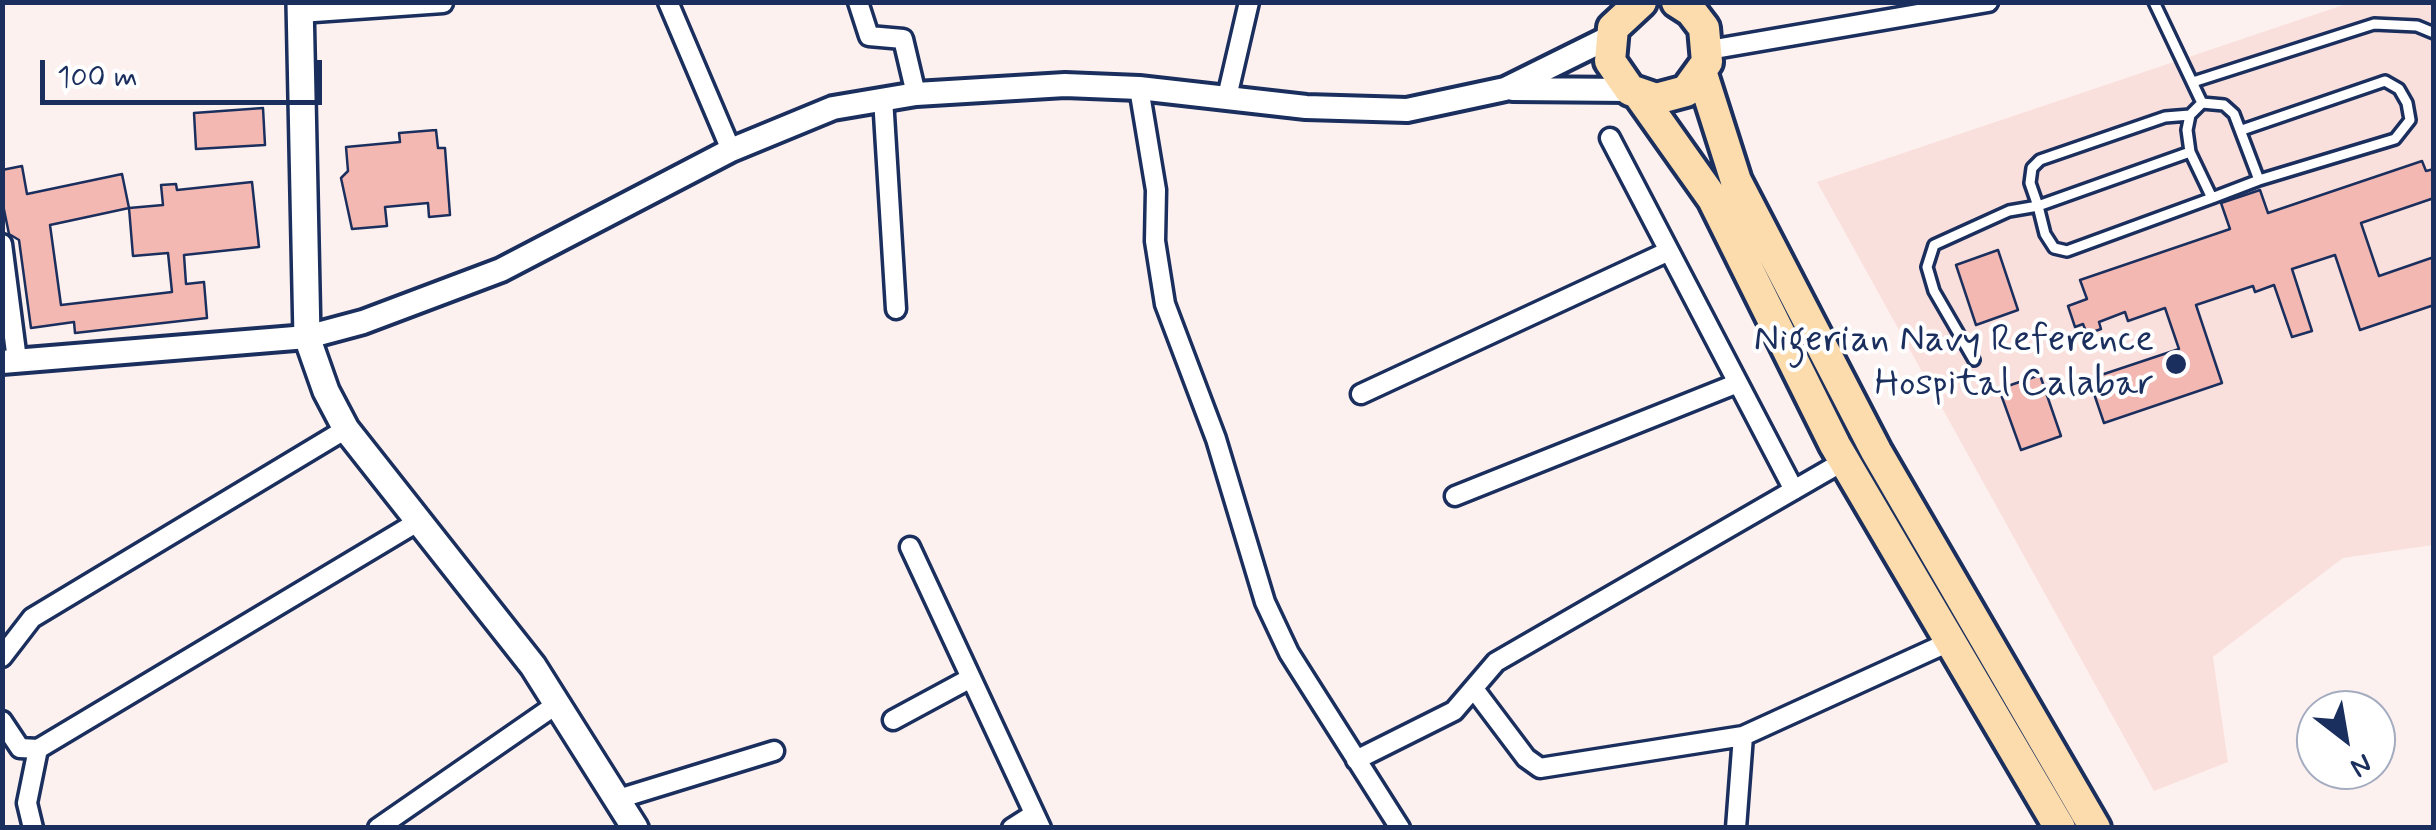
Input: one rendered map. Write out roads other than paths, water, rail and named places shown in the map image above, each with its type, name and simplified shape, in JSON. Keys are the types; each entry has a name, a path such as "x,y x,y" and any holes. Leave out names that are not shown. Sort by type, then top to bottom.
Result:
{"highway":[{"path":"1676,2 1701,22 1706,62 1736,181 1876,451 2095,828"},
{"path":"1620,15 1610,61 1713,199 1844,461 2060,828"},
{"path":"1635,93 1672,98 1706,62"}],"main road":[{"path":"300,8 306,337 346,429 557,704 635,828"}],"street":[{"path":"668,2 731,150"},
{"path":"858,2 868,36 904,40 916,94"},
{"path":"1227,97 1249,2"},
{"path":"1706,62 1988,2"},
{"path":"300,8 443,3"},
{"path":"1505,89 1620,15"},
{"path":"2,244 10,361 306,337 400,310 500,270 731,150 833,108 883,98 1064,85 1139,88 1372,111 1438,105 1505,89 1635,93"},
{"path":"1139,88 1156,190 1155,240 1164,304 1216,439 1265,602 1289,653 1400,828"},
{"path":"883,98 896,309"},
{"path":"1610,138 1794,490"},
{"path":"1361,394 1669,251"},
{"path":"1455,496 1738,383"},
{"path":"2,656 32,618 346,429"},
{"path":"1356,760 1430,726 1465,702 1496,662 1844,461"},
{"path":"2,721 20,748 38,749 419,521"},
{"path":"910,547 1037,821 1012,828"},
{"path":"1474,688 1526,758 1540,768 1743,736 1948,642"},
{"path":"893,720 969,679"},
{"path":"378,828 557,704"},
{"path":"1736,828 1743,736"},
{"path":"33,828 27,803 38,749"},
{"path":"618,799 774,752"}],"lane":[{"path":"2154,2 2202,103"},
{"path":"2193,82 2374,24 2417,26 2434,33"},
{"path":"2190,115 2165,117 2040,160 2032,168 2030,183 2054,248 2067,251 2258,180 2395,139 2410,120 2399,89 2385,82 2242,130"},
{"path":"2202,103 2190,115 2187,130 2190,152 2212,198"},
{"path":"2202,103 2224,105 2242,130 2258,180"},
{"path":"1974,360 1934,290 1927,267 1934,245 2009,211 2038,206 2190,152"}],"place":[{"name":"Nigerian Navy Reference Hospital Calabar","path":"2176,364"}]}
